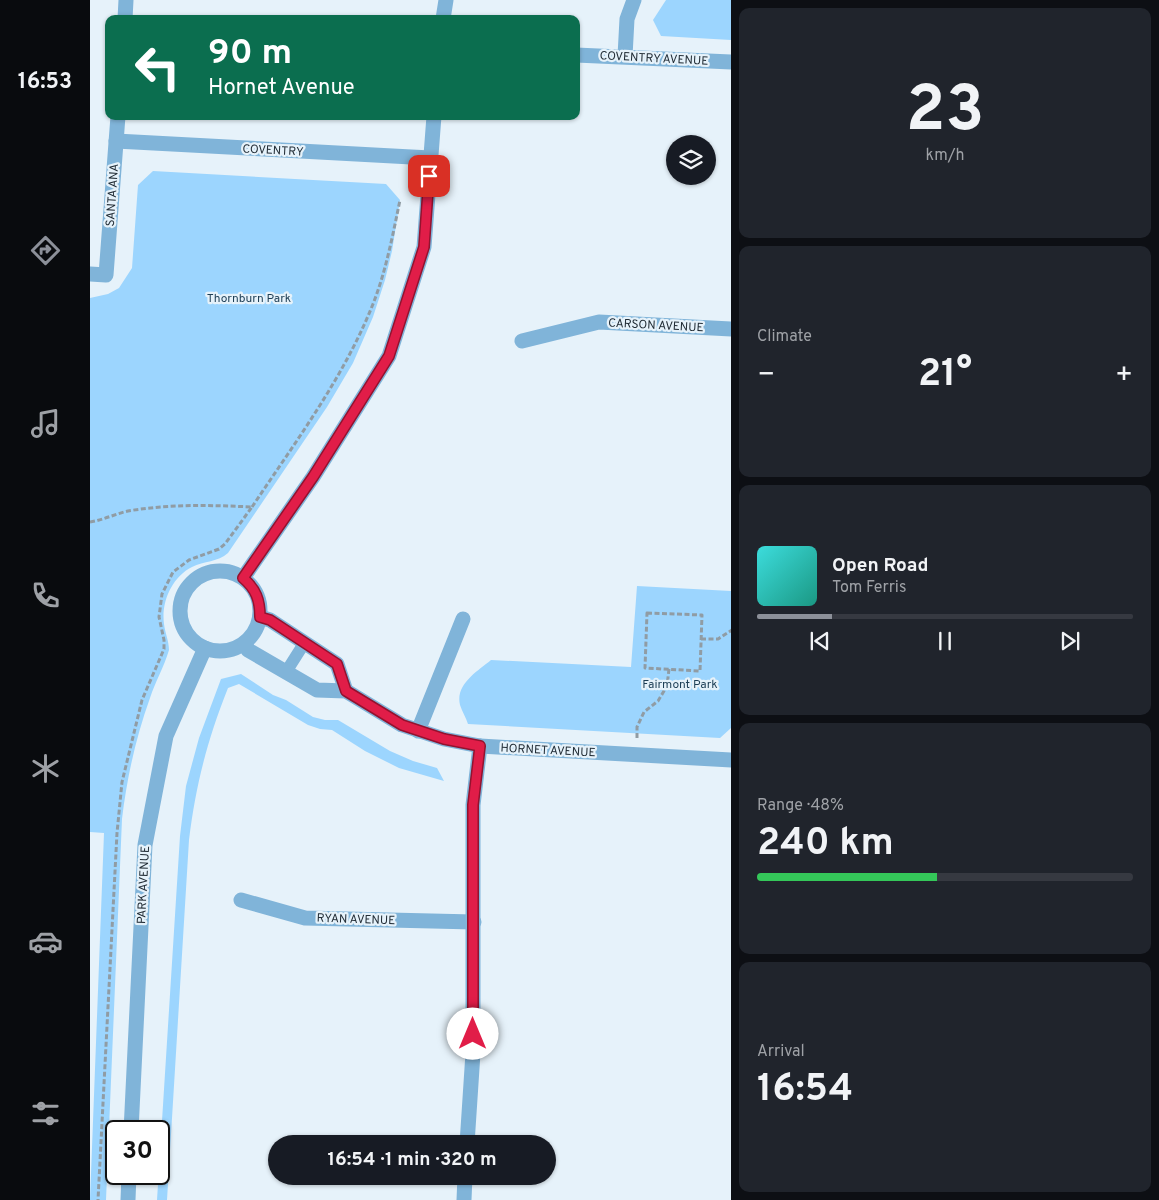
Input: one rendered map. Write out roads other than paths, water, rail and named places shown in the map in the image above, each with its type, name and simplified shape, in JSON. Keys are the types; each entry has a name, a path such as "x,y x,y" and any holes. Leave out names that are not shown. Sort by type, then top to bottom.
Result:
{"street":[{"path":"125,15 126,0"},
{"path":"444,15 446,0"},
{"path":"625,56 627,19 634,0"},
{"name":"COVENTRY AVENUE","path":"580,55 731,62"},
{"name":"SANTA ANA","path":"90,274 106,274 118,120"},
{"path":"243,578 313,477 389,356 424,247 434,120"},
{"name":"COVENTRY","path":"116,142 430,158"},
{"name":"CARSON AVENUE","path":"522,342 599,322 731,329"},
{"path":"218,570 231,572 243,578 251,585 257,595 260,617 255,632 245,643 232,650 218,651 205,648 193,641 185,630 180,604 185,592 193,581 205,574 218,570"},
{"path":"260,617 270,620 337,664 346,691"},
{"path":"418,731 463,619"},
{"name":"HORNET AVENUE","path":"245,643 248,650 317,690 346,691 402,725 444,739 480,746 731,760"},
{"name":"PARK AVENUE","path":"132,1120 145,845 166,736 205,648"},
{"path":"468,1135 473,1053 473,805 480,746"},
{"name":"RYAN AVENUE","path":"240,900 305,918 474,922"},
{"path":"128,1200 129,1185"},
{"path":"464,1200 465,1185"}],"lane":[{"path":"286,672 305,642"}],"park label":[{"name":"Thornburn Park","path":"249,298"},
{"name":"Fairmont Park","path":"680,684"}]}
